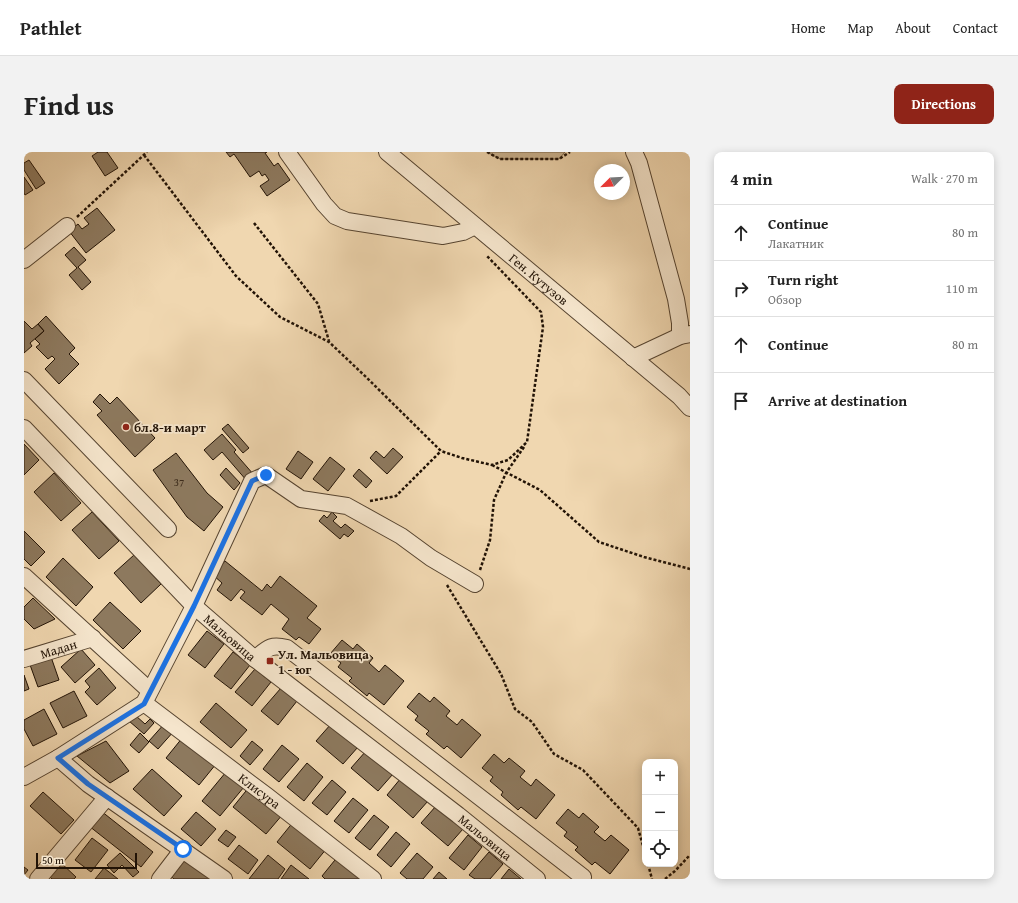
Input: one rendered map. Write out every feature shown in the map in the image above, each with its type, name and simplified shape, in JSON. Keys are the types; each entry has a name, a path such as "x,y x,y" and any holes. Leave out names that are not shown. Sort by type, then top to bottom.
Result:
{"street":[{"path":"287,152 324,204 336,216 347,221 443,236 463,232 475,226"},
{"name":"Ген. Кутузов","path":"386,152 679,396 690,408"},
{"path":"633,358 685,335 680,323 676,299 639,164 634,152"},
{"path":"24,260 67,226"},
{"path":"24,380 168,530"},
{"name":"Мальовица","path":"24,428 194,606 255,659 458,815 537,879"},
{"path":"24,777 58,758 147,697 194,606 252,481 266,475 300,499 348,506 401,536 431,558 475,584"},
{"name":"Клисура","path":"24,576 93,638 147,697 267,796 373,879"},
{"name":"Мадан","path":"24,659 93,638"},
{"path":"255,659 269,647 277,646 287,648 583,877"},
{"path":"58,758 88,784 224,879"},
{"path":"38,879 107,797"},
{"path":"160,879 183,849"}],"path":[{"path":"67,226 147,152"},
{"path":"487,152 500,159 559,159 570,152"},
{"path":"144,155 236,276 280,318 329,342 441,451 492,465 540,490 599,542 644,557 690,569"},
{"path":"254,223 318,304 329,342"},
{"path":"475,584 490,540 494,500 506,473 527,442 543,328 541,312 484,253"},
{"path":"492,465 508,460 527,442"},
{"path":"348,506 396,496 441,451"},
{"path":"443,578 502,674 515,709 532,722 554,754 583,770 638,828 642,842"},
{"path":"665,879 690,855"},
{"path":"649,867 652,879"}],"shaded area":[{"path":"487,152 565,152 559,159 500,159"}],"building":[{"path":"98,152 107,152 118,168 105,176 92,156"},
{"path":"226,152 267,152 265,153 274,166 278,163 290,180 267,196 260,186 269,180 265,174 262,176 259,171 250,177 234,154 230,157"},
{"path":"29,160 45,183 36,189 24,170 24,163"},
{"path":"24,177 33,190 25,195 24,193"},
{"path":"97,208 115,230 86,253 69,231 78,224 82,229 89,224 84,218"},
{"path":"74,247 86,260 78,267 91,282 82,290 69,275 77,268 65,255"},
{"path":"46,316 75,348 69,354 79,364 59,384 45,369 55,359 52,356 48,359 36,347 40,344 35,339 44,331 38,324"},
{"path":"24,321 32,329 38,324 44,331 30,343 32,346 24,353"},
{"name":"бл.8-и март","path":"100,394 110,404 117,397 155,438 135,457 97,415 102,411 93,402"},
{"path":"228,424 249,448 243,453 222,429"},
{"path":"222,434 236,450 234,452 254,475 247,481 222,452 213,460 204,450"},
{"path":"24,444 39,460 24,475"},
{"path":"393,448 403,457 387,474 370,458 376,451 384,458"},
{"path":"298,451 313,462 301,479 286,469"},
{"path":"176,453 207,493 223,507 204,531 187,517 153,470"},
{"path":"330,457 345,469 328,491 313,479"},
{"path":"226,468 240,483 234,490 220,475"},
{"path":"359,469 372,481 366,488 353,476"},
{"path":"54,473 81,503 61,521 34,492"},
{"path":"92,512 119,541 99,559 72,530"},
{"path":"332,512 337,517 333,521 341,528 345,524 354,531 348,537 344,534 340,539 319,521 324,515 327,518"},
{"path":"24,531 45,552 31,566 24,559"},
{"path":"134,555 161,584 141,603 114,573"},
{"path":"63,558 93,587 76,606 46,577"},
{"path":"225,561 262,591 267,584 271,588 280,576 317,606 307,618 321,629 309,644 299,637 296,640 282,629 289,619 271,604 262,615 240,598 245,592 241,589 231,601 217,590 222,583 213,575"},
{"path":"33,598 55,619 34,629 24,619 24,607"},
{"path":"110,602 141,631 123,649 93,620"},
{"path":"207,631 224,644 205,668 188,655"},
{"path":"342,640 353,649 357,644 373,658 369,663 379,672 385,665 404,681 384,705 369,693 367,696 349,681 352,678 338,667 341,663 330,654"},
{"path":"81,649 95,665 75,683 61,667"},
{"path":"233,652 250,665 231,689 214,676"},
{"path":"50,654 59,680 38,687 29,662"},
{"path":"99,668 116,688 97,705 85,692 90,687 85,681"},
{"path":"255,669 271,682 252,706 235,692"},
{"path":"24,675 29,689 24,691"},
{"path":"281,688 297,701 278,725 261,711"},
{"path":"74,691 87,716 63,728 50,703"},
{"path":"419,693 430,702 434,697 450,711 446,716 457,725 462,719 481,735 461,758 447,746 444,749 426,734 429,731 415,720 418,716 407,707"},
{"path":"216,703 247,730 231,748 200,722"},
{"path":"44,709 57,734 33,746 24,729 24,720"},
{"path":"135,715 145,724 150,719 154,723 144,734 129,721"},
{"path":"165,723 174,731 158,749 149,741"},
{"path":"331,724 358,747 343,764 316,741"},
{"path":"140,733 149,742 139,753 130,745"},
{"path":"183,737 216,764 199,785 166,758"},
{"path":"106,741 129,771 110,783 77,756"},
{"path":"252,741 263,750 250,765 240,756"},
{"path":"282,745 299,759 279,782 263,769"},
{"path":"366,751 393,774 378,791 351,768"},
{"path":"494,754 504,763 509,758 525,771 520,777 531,786 536,779 555,795 536,819 521,807 518,810 501,795 503,792 490,781 493,777 482,768"},
{"path":"307,763 323,777 304,801 287,787"},
{"path":"152,769 182,796 164,816 133,789"},
{"path":"226,772 244,787 220,816 202,801"},
{"path":"401,778 428,801 413,818 387,795"},
{"path":"332,780 346,792 327,815 312,803"},
{"path":"250,786 283,814 266,834 233,807"},
{"path":"43,792 74,820 61,834 30,806"},
{"path":"353,798 368,810 349,833 334,821"},
{"path":"436,806 463,829 448,846 421,823"},
{"path":"568,809 579,818 583,813 599,827 594,832 605,841 611,835 629,850 610,874 595,862 592,865 575,850 578,847 564,836 567,832 556,823"},
{"path":"101,811 153,852 141,867 89,826"},
{"path":"196,812 216,829 201,846 181,829"},
{"path":"374,815 389,827 370,850 355,838"},
{"path":"294,821 327,848 310,869 277,842"},
{"path":"226,830 236,837 228,847 218,840"},
{"path":"396,832 410,844 391,867 377,855"},
{"path":"468,835 482,847 464,870 449,858"},
{"path":"92,838 108,850 91,872 75,860"},
{"path":"239,845 258,860 248,874 228,859"},
{"path":"489,852 503,864 490,879 475,879 469,875"},
{"path":"120,853 139,872 133,877 122,865 114,873 107,865"},
{"path":"417,853 433,867 423,879 407,879 400,873"},
{"path":"182,855 211,879 174,879 167,873"},
{"path":"268,855 285,869 278,879 249,879"},
{"path":"339,855 367,879 325,879 322,876"},
{"path":"59,861 76,877 74,879 52,879 47,874"},
{"path":"291,865 309,879 281,879"},
{"path":"24,867 28,870 24,875"},
{"path":"104,868 118,879 95,879"},
{"path":"509,869 521,879 501,879"},
{"path":"439,872 447,879 433,879"}],"place":[{"name":"бл.8-и март","path":"126,427"},
{"name":"Ул. Мальовица 1 - юг","path":"270,661"}],"route":[{"path":"183,849 88,784 58,758 144,704 149,690 194,606 252,481 266,475"}]}
